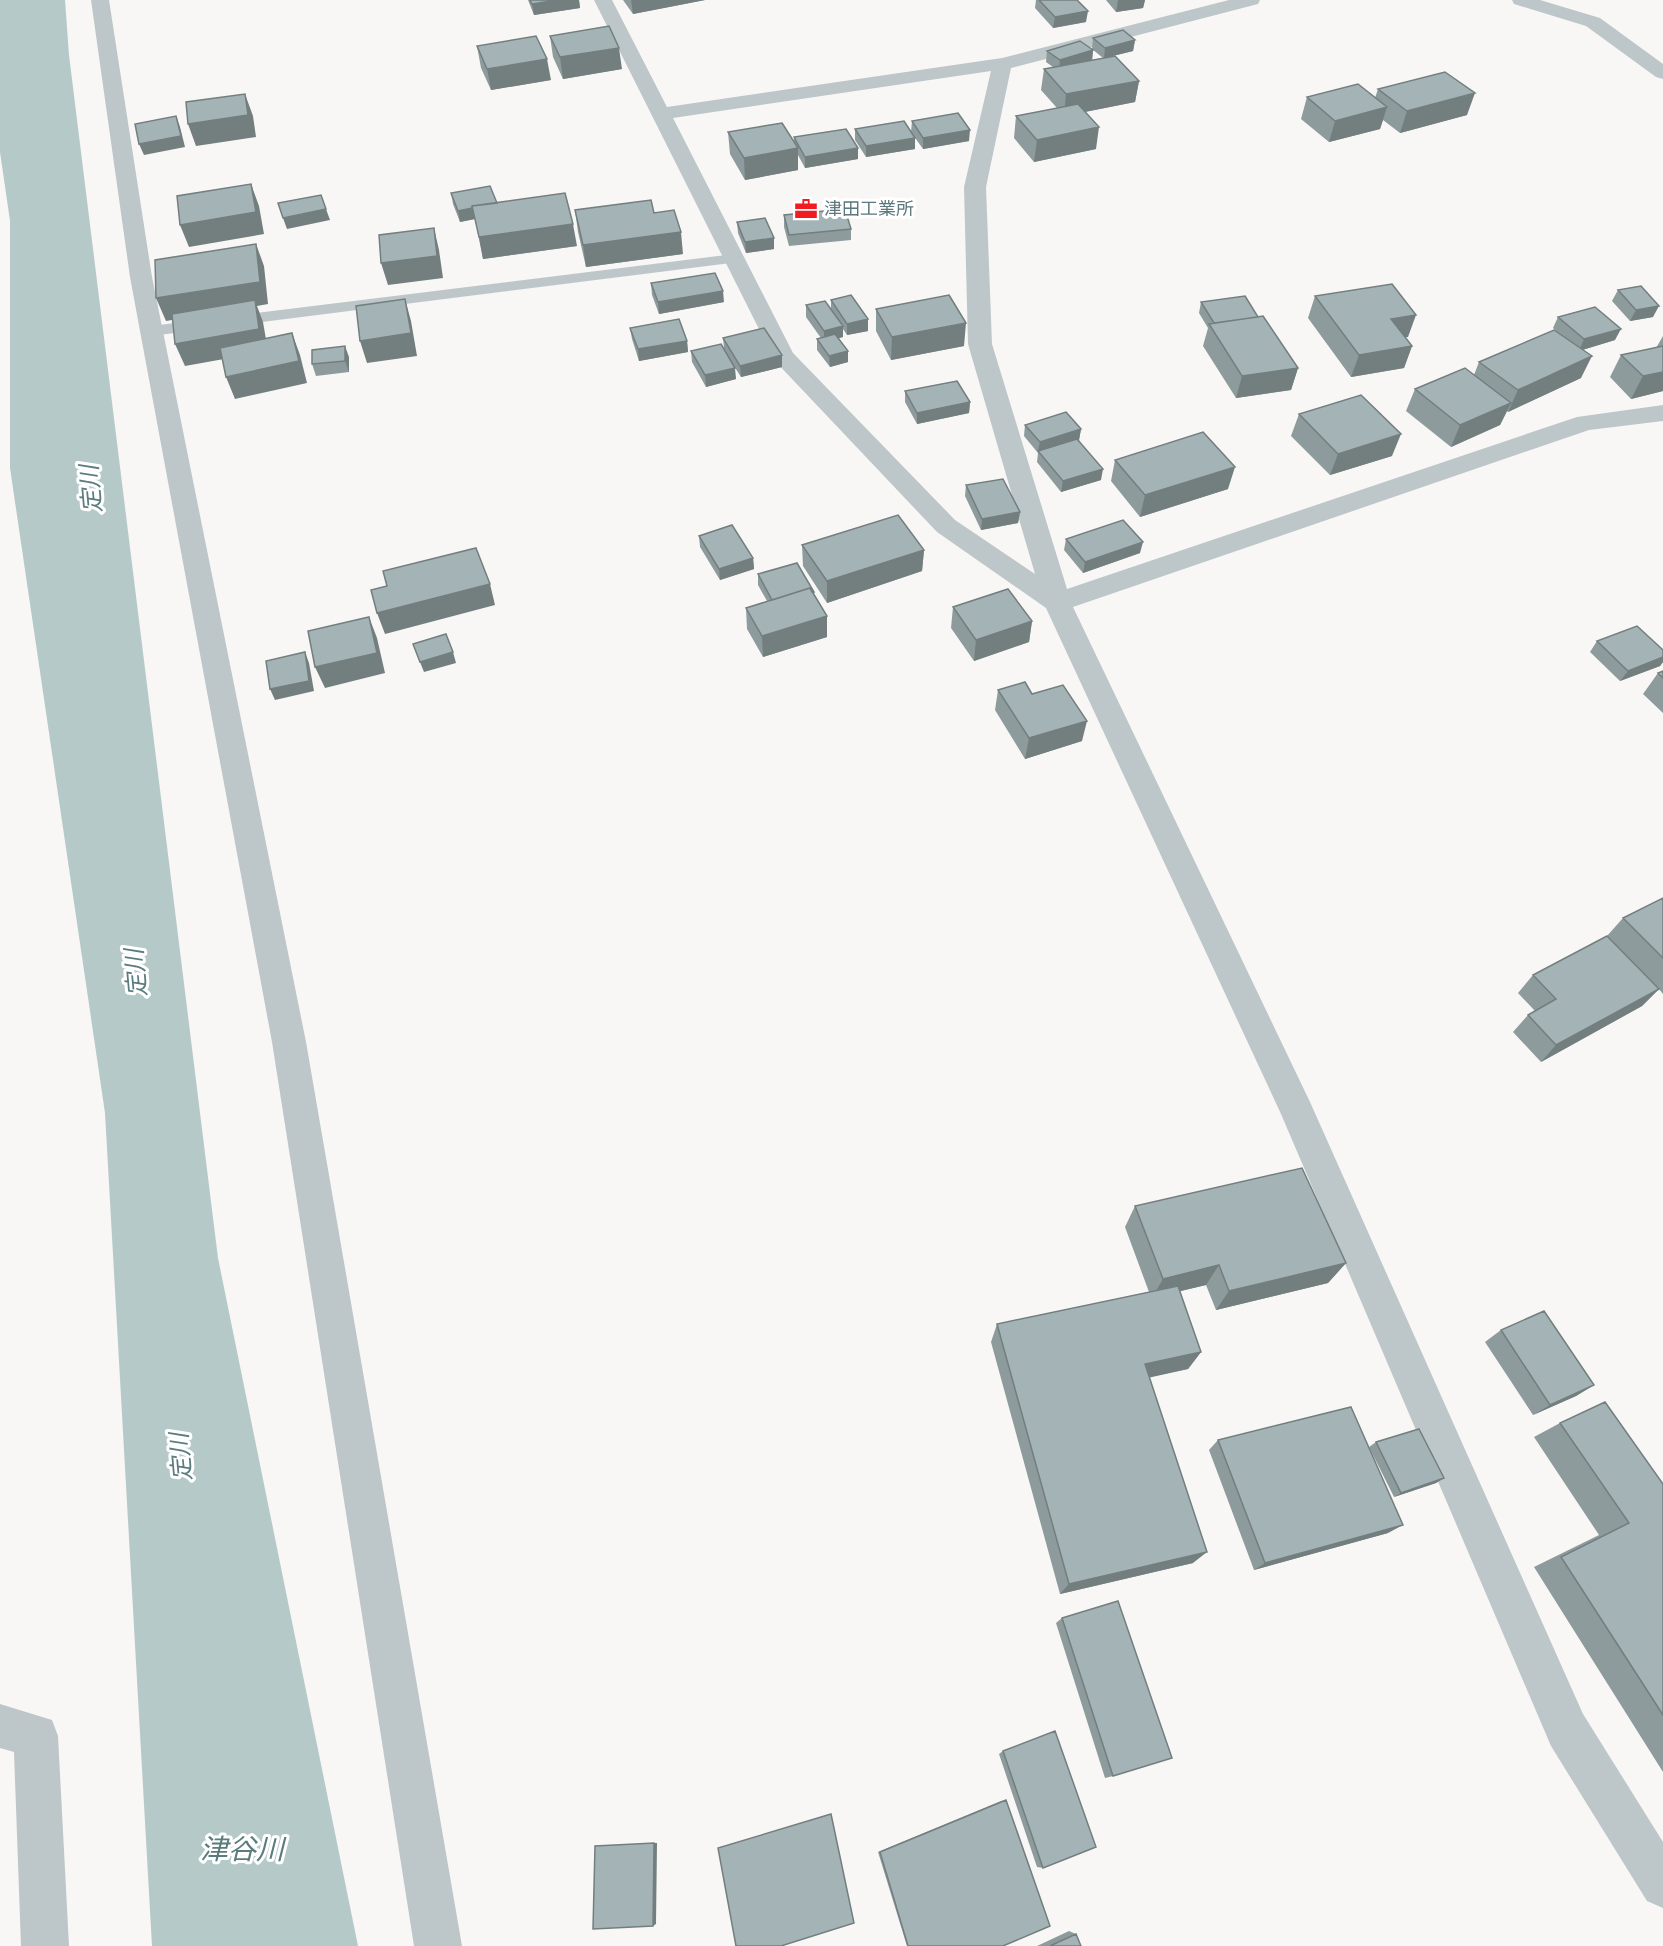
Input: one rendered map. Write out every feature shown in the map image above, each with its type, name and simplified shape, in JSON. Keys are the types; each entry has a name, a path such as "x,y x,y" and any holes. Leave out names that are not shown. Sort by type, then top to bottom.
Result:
{"street":[{"path":"100,0 137,254 289,1042 438,1946"},
{"path":"603,0 783,356 946,526 1057,602"},
{"path":"661,114 1002,64 1251,0"},
{"path":"1521,0 1593,22 1663,73"},
{"path":"1002,64 975,187 980,344 1057,602 1298,1113 1567,1730 1663,1885"},
{"path":"1057,602 1586,423 1663,413"},
{"path":"0,1726 36,1736 45,1946"}],"lane":[{"path":"151,331 734,259"}],"water":[{"name":"津谷川","path":"0,0 65,0 69,55 218,1258 358,1946 152,1946 105,1113 10,468 10,221 0,152"}],"building":[{"path":"530,0 558,0 532,4"},
{"path":"1039,0 1077,0 1088,11 1055,17"},
{"path":"609,26 619,48 560,57 550,36"},
{"path":"1123,30 1135,40 1105,48 1093,38"},
{"path":"536,36 547,59 487,69 477,46"},
{"path":"1080,41 1093,50 1060,60 1047,51"},
{"path":"1115,56 1139,81 1066,94 1044,69"},
{"path":"1445,72 1475,93 1407,111 1378,89"},
{"path":"1358,84 1387,107 1335,121 1307,97"},
{"path":"245,94 248,115 188,124 186,102"},
{"path":"1078,104 1099,127 1037,140 1016,116"},
{"path":"958,113 970,130 923,138 912,121"},
{"path":"176,116 181,136 139,144 135,124"},
{"path":"904,121 915,138 866,146 855,129"},
{"path":"782,123 798,148 744,158 728,132"},
{"path":"846,129 858,148 805,157 794,137"},
{"path":"251,184 256,212 180,225 177,196"},
{"path":"490,186 497,203 472,206 472,208 458,211 451,193"},
{"path":"565,193 573,224 479,237 472,206"},
{"path":"321,195 326,209 283,218 278,203"},
{"path":"651,200 654,213 674,210 681,232 583,245 575,210"},
{"path":"845,209 851,229 789,235 784,215"},
{"path":"765,218 774,238 745,242 737,222"},
{"path":"434,228 437,256 381,263 379,235"},
{"path":"256,244 260,282 156,298 155,260"},
{"path":"715,273 723,291 658,302 651,283"},
{"path":"1392,284 1416,315 1391,319 1412,346 1359,355 1315,296"},
{"path":"1641,286 1659,306 1636,310 1618,290"},
{"path":"851,295 868,319 847,324 831,300"},
{"path":"949,295 966,323 892,337 876,309"},
{"path":"1245,296 1258,317 1214,323 1201,302"},
{"path":"405,299 411,333 360,341 356,306"},
{"path":"255,300 259,329 175,344 172,314"},
{"path":"825,301 843,326 824,331 806,305"},
{"path":"1595,307 1621,329 1584,339 1558,317"},
{"path":"1263,316 1298,368 1242,376 1209,324"},
{"path":"679,319 687,341 638,349 630,328"},
{"path":"764,328 782,355 740,366 723,338"},
{"path":"1554,330 1592,356 1518,390 1479,362"},
{"path":"292,333 299,361 226,377 220,348"},
{"path":"835,334 848,351 829,356 817,339"},
{"path":"721,344 735,368 705,375 691,351"},
{"path":"345,346 345,361 312,364 312,350"},
{"path":"1663,346 1663,372 1643,376 1621,355"},
{"path":"1465,368 1511,403 1460,425 1415,389"},
{"path":"957,381 970,402 917,413 905,391"},
{"path":"1361,395 1401,434 1338,454 1299,414"},
{"path":"1066,412 1081,429 1040,442 1025,425"},
{"path":"1203,432 1235,467 1145,495 1115,460"},
{"path":"1077,439 1103,469 1063,481 1038,451"},
{"path":"1003,479 1020,512 982,519 966,485"},
{"path":"898,515 924,550 827,581 802,545"},
{"path":"1123,520 1143,542 1085,562 1066,539"},
{"path":"732,525 753,558 719,569 699,536"},
{"path":"476,548 490,584 377,613 371,590 387,586 383,571"},
{"path":"797,563 814,592 810,588 772,600 758,574"},
{"path":"810,588 827,616 762,636 746,608"},
{"path":"1008,589 1032,621 976,640 953,607"},
{"path":"369,617 377,653 315,667 308,631"},
{"path":"1637,626 1663,650 1663,657 1628,671 1597,641"},
{"path":"446,634 453,652 420,662 413,644"},
{"path":"305,652 309,681 270,689 266,661"},
{"path":"1025,682 1032,694 1063,685 1087,721 1029,738 998,690"},
{"path":"1663,898 1663,958 1623,918"},
{"path":"1607,936 1659,989 1556,1045 1528,1015 1556,999 1533,975"},
{"path":"1302,1168 1346,1263 1229,1291 1219,1265 1163,1279 1135,1206"},
{"path":"1178,1286 1201,1352 1145,1364 1207,1552 1069,1584 997,1324"},
{"path":"1544,1311 1594,1385 1550,1405 1501,1330"},
{"path":"1605,1402 1663,1484 1663,1715 1561,1557 1629,1523 1560,1423"},
{"path":"1351,1407 1403,1525 1265,1563 1218,1440"},
{"path":"1419,1429 1444,1478 1401,1493 1376,1442"},
{"path":"1118,1601 1172,1758 1113,1776 1062,1618"},
{"path":"1055,1731 1096,1847 1043,1868 1003,1751"},
{"path":"1006,1800 1050,1926 1003,1946 908,1946 880,1852"},
{"path":"831,1814 854,1923 781,1946 736,1946 718,1848"},
{"path":"654,1843 653,1926 593,1929 595,1846"},
{"path":"1076,1934 1081,1946 1050,1946"}],"place":[{"name":"津田工業所","path":"806,209"}],"water label":[{"name":"定川","path":"91,489"},
{"name":"定川","path":"136,973"},
{"name":"定川","path":"181,1457"}]}
